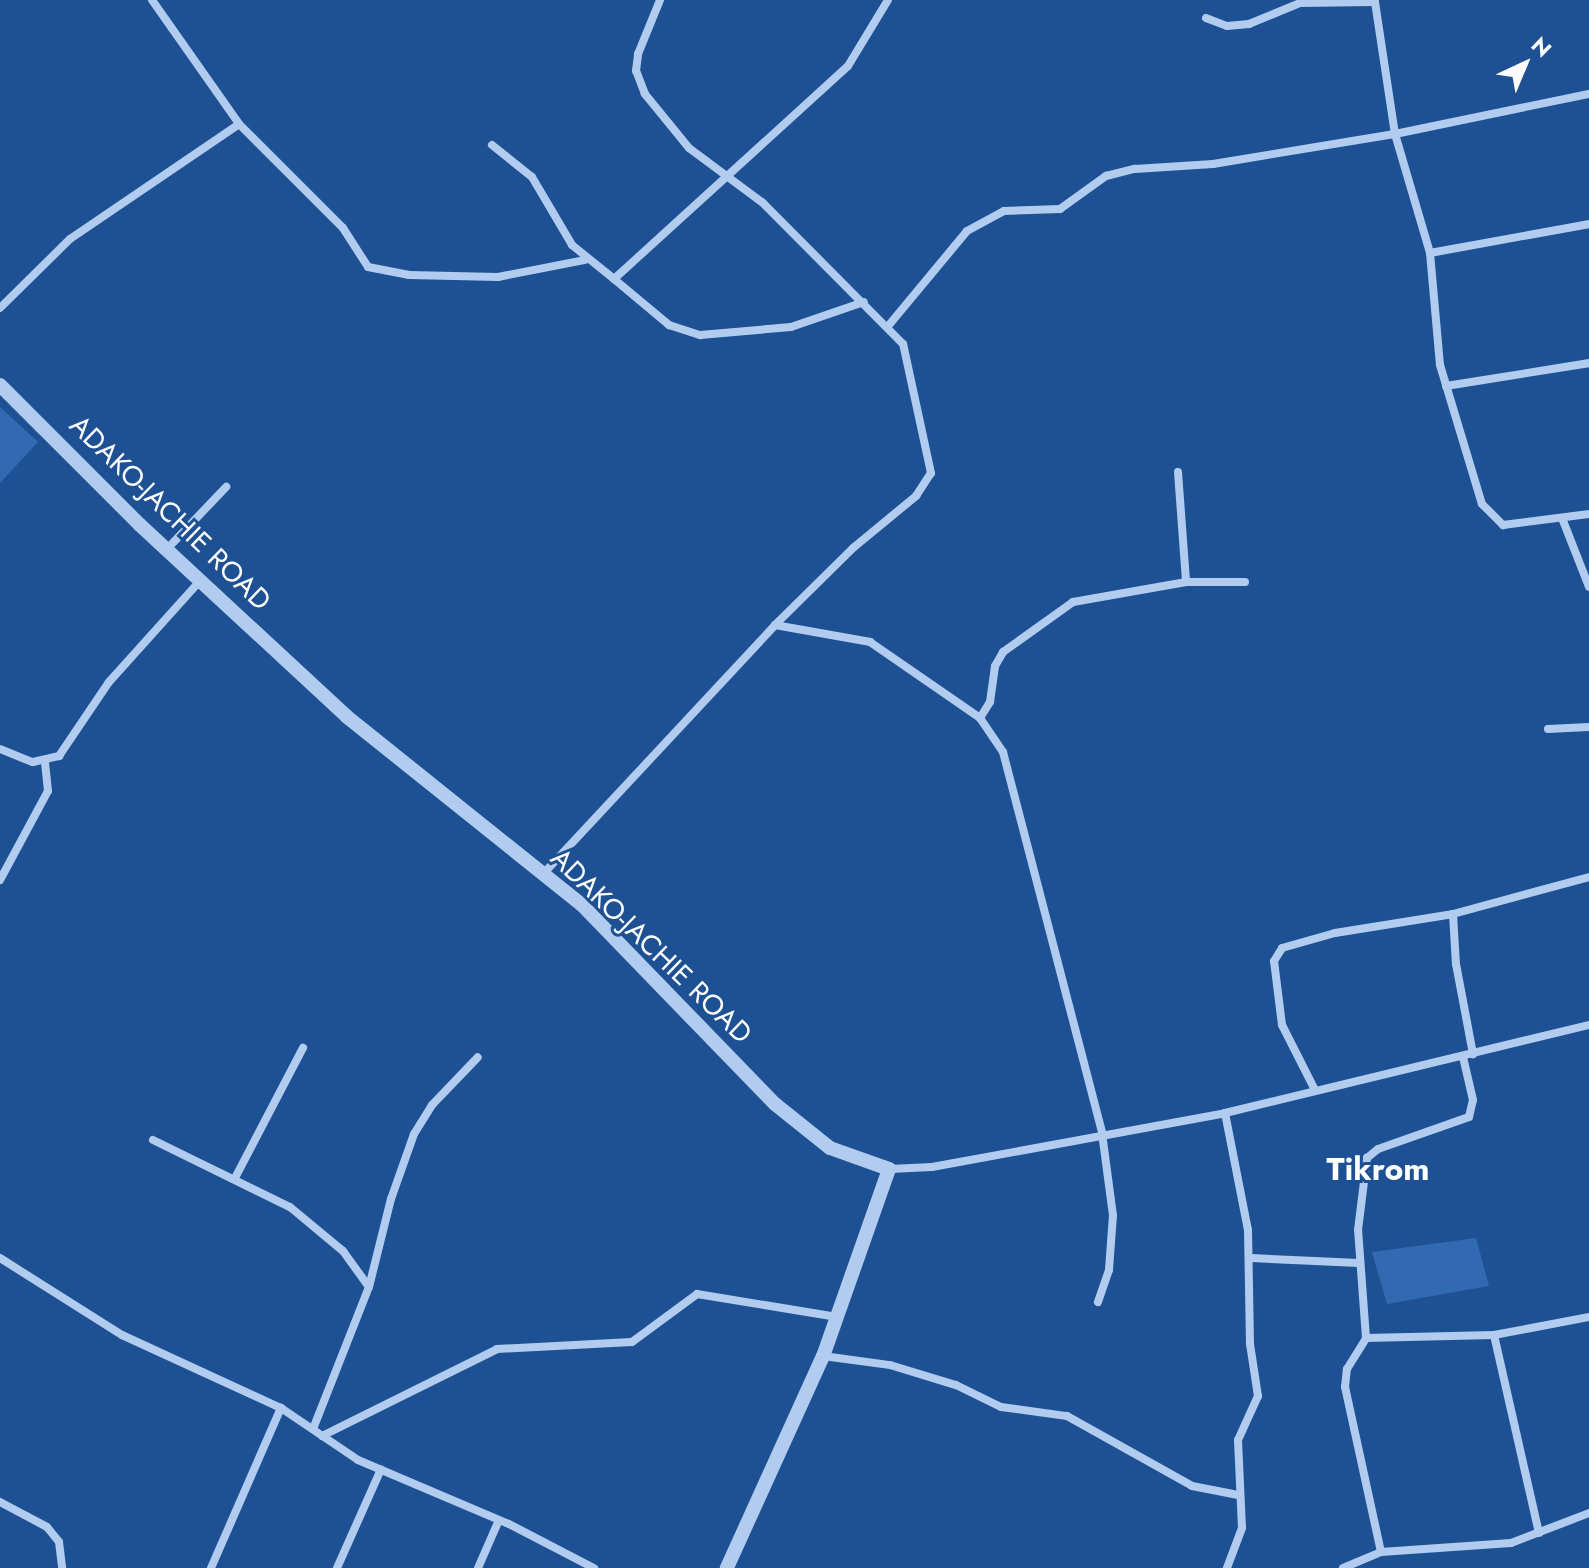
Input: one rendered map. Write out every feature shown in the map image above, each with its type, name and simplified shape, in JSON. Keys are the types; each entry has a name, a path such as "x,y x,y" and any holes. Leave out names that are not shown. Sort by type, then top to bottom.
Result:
{"street":[{"path":"152,0 239,124 343,228 368,267 409,275 498,277 585,260"},
{"path":"544,873 775,625 853,548 929,484 928,446 909,355 889,325 763,203 725,176 670,128 645,94 636,71 660,0"},
{"path":"614,279 848,66 888,0"},
{"path":"1206,18 1227,26 1249,24 1300,3 1386,0"},
{"path":"1374,1 1395,134 1430,253 1446,386 1471,480 1492,519 1516,525 1589,514"},
{"path":"889,325 947,250 967,231 1004,211 1047,214 1106,176 1135,169 1213,164 1395,134 1589,94"},
{"path":"0,308 70,239 239,124"},
{"path":"492,145 532,177 585,260 614,279 669,325 700,335 791,327 864,302"},
{"path":"1430,253 1589,224"},
{"path":"1446,386 1589,363"},
{"name":"ADAKO-JACHIE ROAD","path":"0,385 167,549 366,734 544,873 775,1104 830,1148 889,1169"},
{"path":"1178,472 1186,582"},
{"path":"167,549 226,487"},
{"path":"1562,518 1589,587"},
{"path":"0,749 45,763 59,756 109,682 201,580"},
{"path":"980,718 990,702 995,666 1017,638 1073,602 1186,582 1245,582"},
{"path":"775,625 870,642 980,718 1003,752 1102,1133 1113,1215 1109,1270 1098,1302"},
{"path":"1548,729 1589,727"},
{"path":"0,880 48,791 45,763"},
{"path":"1315,1090 1282,1025 1274,961 1282,948 1335,933 1453,914 1589,877"},
{"path":"1453,914 1456,964 1473,1054"},
{"path":"727,1568 823,1356 889,1169 932,1167 1102,1133 1225,1113 1589,1025"},
{"path":"235,1178 303,1048"},
{"path":"313,1429 369,1287 391,1199 414,1134 432,1105 478,1057"},
{"path":"1381,1552 1345,1387 1347,1369 1366,1338 1359,1263 1367,1158 1378,1149 1469,1117 1473,1100 1463,1057"},
{"path":"1225,1113 1251,1258 1250,1344 1258,1396 1238,1440 1238,1495 1242,1528 1227,1568"},
{"path":"153,1140 235,1178 314,1224 369,1287"},
{"path":"0,1258 122,1335 281,1408 322,1436 381,1469 499,1520 594,1568"},
{"path":"1251,1258 1359,1263"},
{"path":"322,1436 497,1349 632,1342 697,1294 838,1317"},
{"path":"1366,1338 1494,1335 1589,1317"},
{"path":"1494,1335 1539,1533"},
{"path":"823,1356 890,1365 956,1385 1001,1407 1067,1416 1192,1486 1238,1495"},
{"path":"211,1568 281,1408"},
{"path":"337,1568 381,1469"},
{"path":"0,1502 47,1527 59,1542 62,1568"},
{"path":"1343,1568 1381,1552 1474,1549 1539,1533 1589,1513"},
{"path":"478,1568 499,1520"}],"shaded area":[{"path":"0,407 38,442 0,483"},
{"path":"1476,1238 1489,1286 1387,1304 1372,1252"}],"district":[{"name":"Tikrom","path":"1378,1169"}]}
